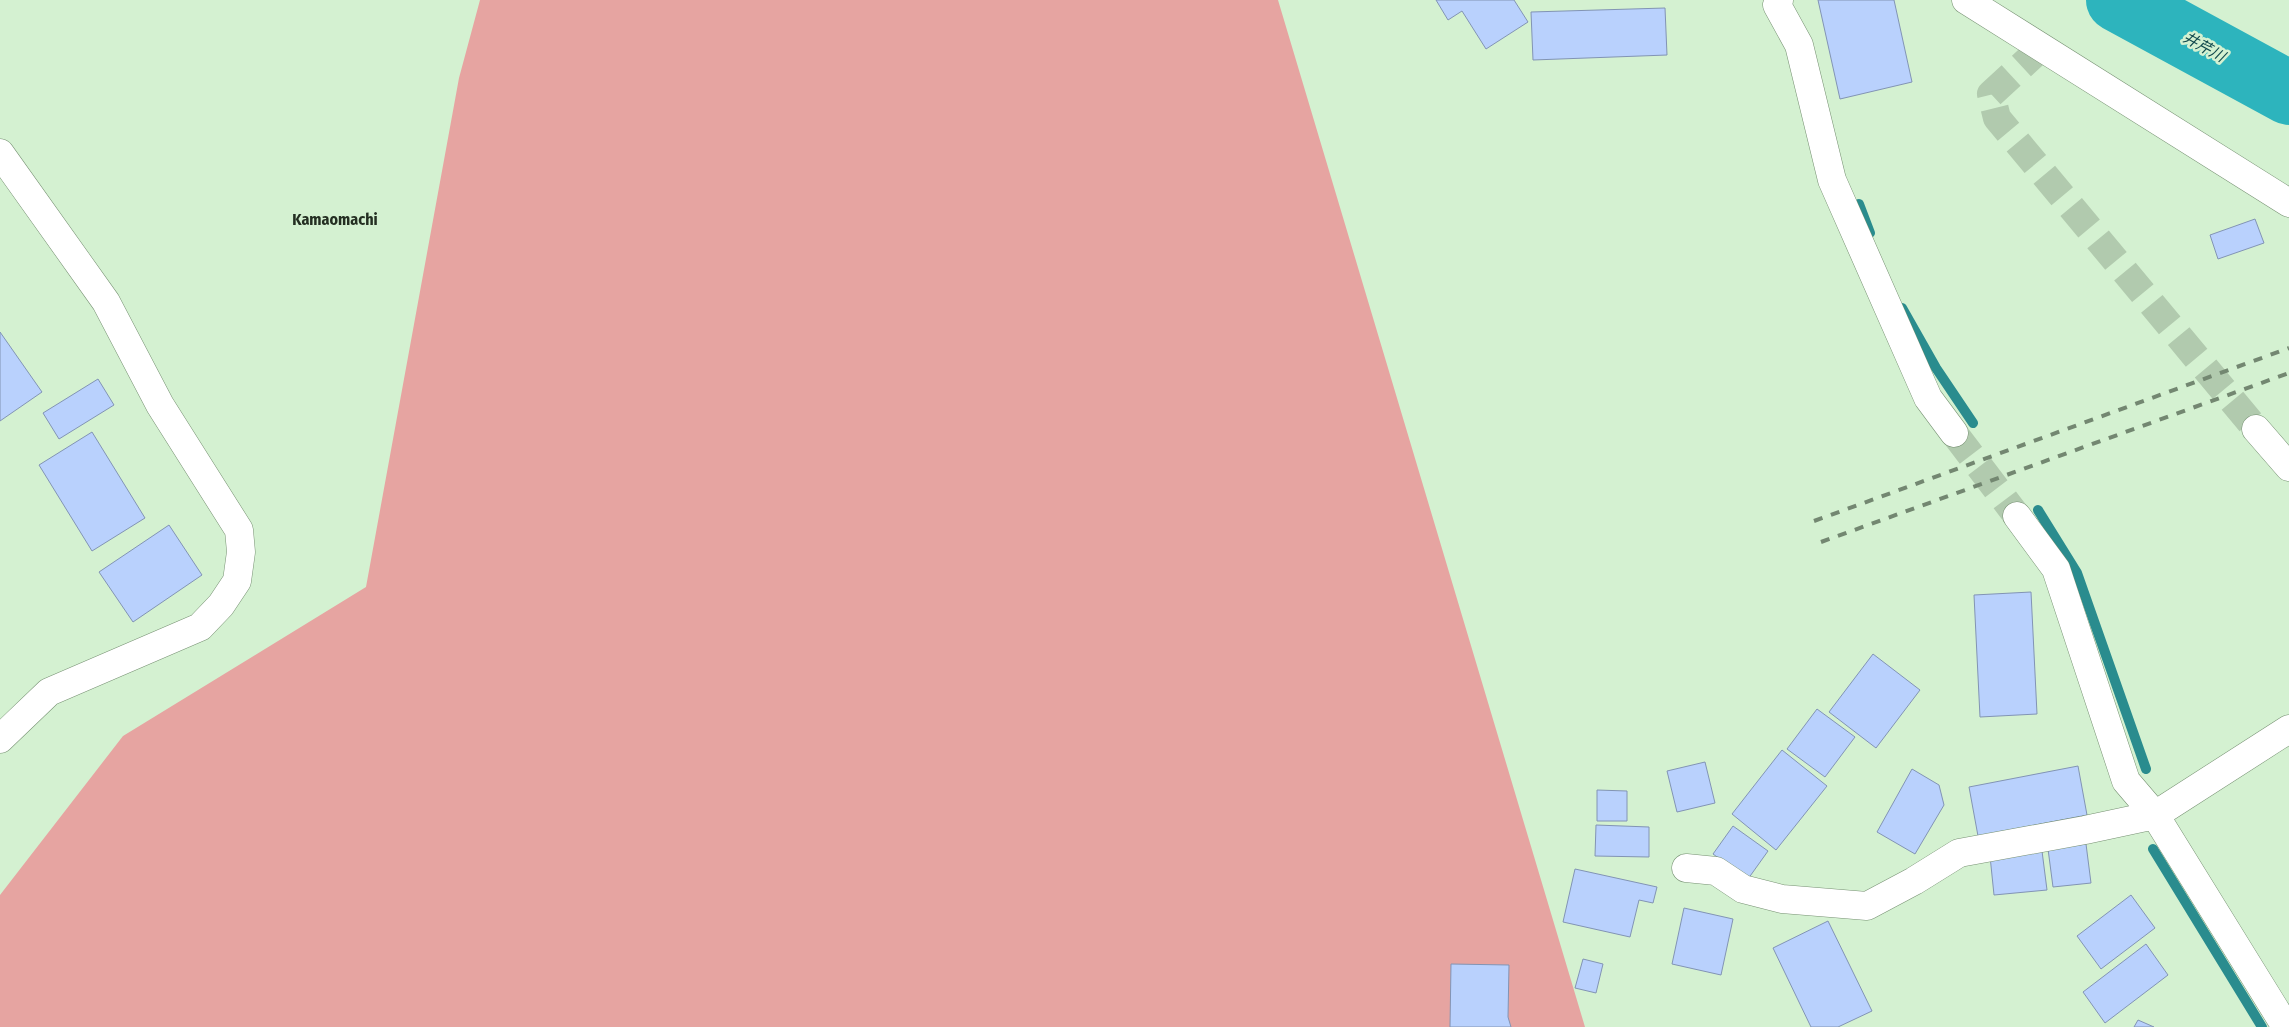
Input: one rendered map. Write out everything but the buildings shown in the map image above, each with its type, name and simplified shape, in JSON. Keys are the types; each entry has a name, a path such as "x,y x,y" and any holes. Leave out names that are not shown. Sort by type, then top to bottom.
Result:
{"street":[{"path":"1779,0 1777,5 1799,46 1832,180 1928,398 1954,433"},
{"path":"1966,0 2289,203"},
{"path":"0,153 106,302 160,406 239,530 241,552 237,581 221,605 200,627 49,692 0,739"},
{"path":"2256,429 2289,467"},
{"path":"2017,516 2056,569 2126,781 2155,815 2286,1027"},
{"path":"1686,868 1716,871 1743,889 1782,899 1867,906 1914,881 1959,853 2155,815 2289,729"}],"shaded area":[{"path":"480,0 1278,0 1585,1027 0,1027 0,895 123,736 366,587 459,78"}],"waterway":[{"name":"井芹川","path":"2118,0 2289,93"},
{"path":"1859,204 1870,233"},
{"path":"1902,308 1936,368 1973,423"},
{"path":"2038,510 2077,573 2146,769"},
{"path":"2153,849 2262,1027"}],"tunnel":[{"path":"2042,47 1991,94 1997,118 2256,429"},
{"path":"1954,433 2017,516"}],"railway":[{"path":"1814,521 2289,348"},
{"path":"1821,542 2289,373"}],"district":[{"name":"Kamaomachi","path":"335,219"}]}
